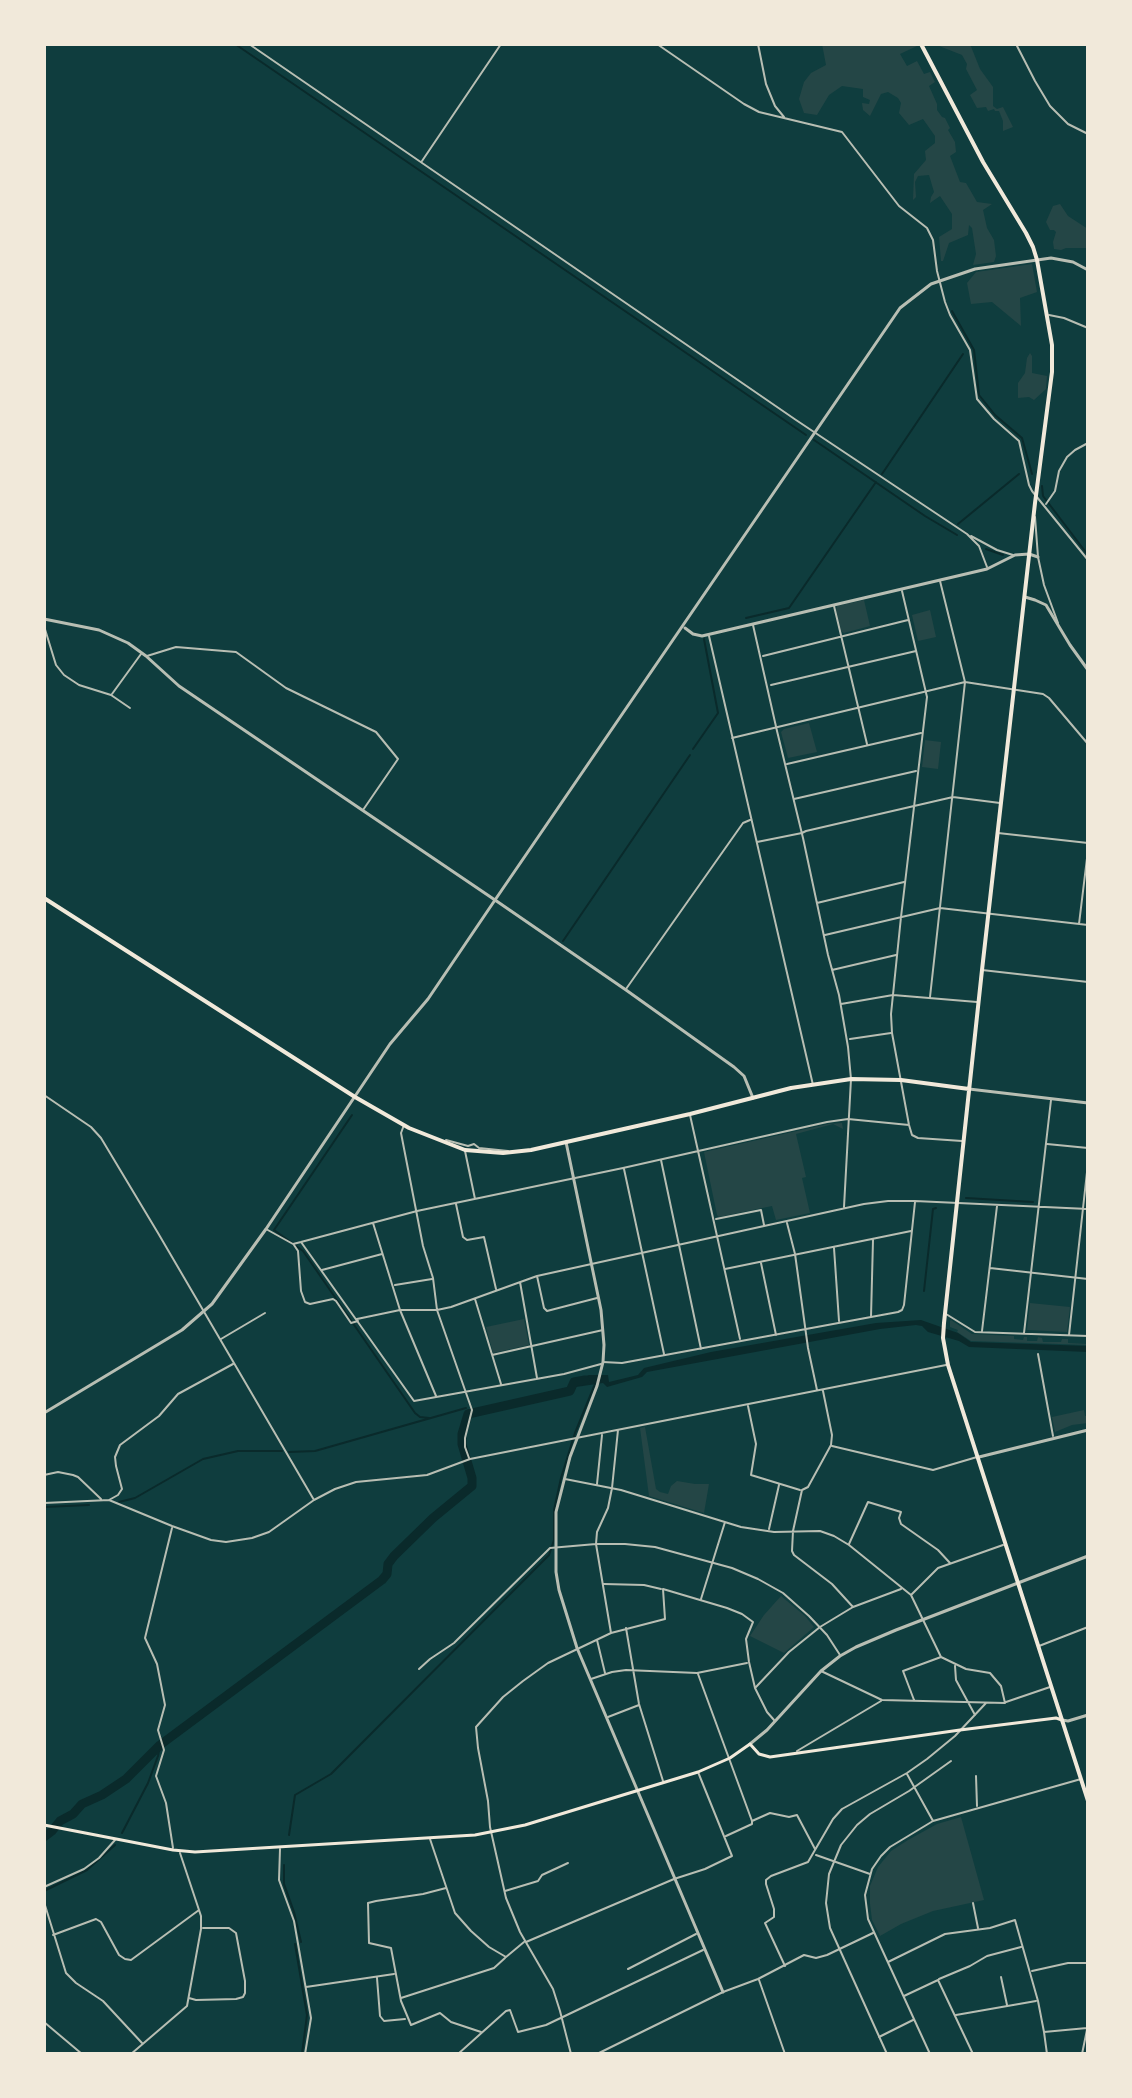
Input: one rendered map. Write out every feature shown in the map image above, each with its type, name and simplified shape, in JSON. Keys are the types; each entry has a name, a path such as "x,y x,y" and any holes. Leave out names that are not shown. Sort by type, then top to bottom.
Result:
{"main road":[{"path":"921,44 983,162 1026,233 1037,260 1052,345 1052,372 1013,689 943,1338 948,1365 1088,1801"},
{"path":"44,898 355,1097 404,1125 465,1150 517,1152 851,1079 901,1080 969,1089"},
{"path":"44,1825 179,1851 209,1852 492,1833 698,1772 730,1758 750,1744 763,1756 770,1757 960,1730 1056,1718 1062,1720"}],"street":[{"path":"249,44 967,534 997,550 1038,557"},
{"path":"421,162 501,44"},
{"path":"657,44 751,108 768,115 842,132 899,206 931,233 950,315 970,350 977,399 1019,441 1029,485 1088,560"},
{"path":"758,44 766,84 784,118"},
{"path":"1016,44 1050,106 1068,124 1088,134"},
{"path":"44,1413 182,1330 219,1295 390,1044 428,999 900,308 940,280 975,269 1061,259 1088,270"},
{"path":"1047,315 1088,328"},
{"path":"1045,504 1050,500 1060,468 1067,457 1088,443"},
{"path":"1035,503 1038,557 1061,629"},
{"path":"967,534 979,546 987,569"},
{"path":"683,627 693,634 709,635 987,569 1015,555"},
{"path":"930,997 965,682 940,579"},
{"path":"902,589 927,692 897,954 892,1033 911,1133 915,1137 963,1142"},
{"path":"1024,597 1046,605 1088,670"},
{"path":"834,605 867,744"},
{"path":"44,619 99,630 128,643 179,686 495,900 734,1067 748,1082 753,1098"},
{"path":"761,656 909,620"},
{"path":"753,623 847,1039 851,1079 844,1209"},
{"path":"44,626 56,665 64,675 79,685 111,695 130,708"},
{"path":"709,635 813,1085"},
{"path":"146,656 176,647 236,652 286,688 370,729 398,759 363,810"},
{"path":"768,686 917,650"},
{"path":"111,695 141,653"},
{"path":"732,738 965,682 1046,695 1088,744"},
{"path":"785,764 922,733"},
{"path":"794,799 918,771"},
{"path":"757,842 953,797 1001,803"},
{"path":"626,990 743,823 752,820"},
{"path":"998,833 1088,843"},
{"path":"1079,924 1088,850"},
{"path":"817,903 905,882"},
{"path":"824,935 940,908 1088,925"},
{"path":"832,970 897,954"},
{"path":"982,970 1088,982"},
{"path":"840,1004 893,995 978,1002"},
{"path":"847,1039 892,1033"},
{"path":"969,1089 1088,1103"},
{"path":"44,1095 91,1127 101,1138 314,1500"},
{"path":"1024,1333 1051,1099"},
{"path":"690,1114 741,1341"},
{"path":"297,1243 417,1211 827,1122 848,1119 909,1125"},
{"path":"404,1125 401,1133 423,1246 433,1278 437,1310 472,1410 465,1432 467,1459"},
{"path":"425,1135 468,1146 474,1144 479,1148 517,1152"},
{"path":"566,1142 604,1330 597,1386 576,1438 556,1512 556,1572 577,1648 723,1992"},
{"path":"1046,1144 1088,1148"},
{"path":"465,1150 475,1199"},
{"path":"661,1159 701,1349"},
{"path":"1069,1335 1088,1163"},
{"path":"623,1168 665,1356"},
{"path":"356,1321 400,1310 437,1310 520,1281 590,1263 888,1201 1088,1209"},
{"path":"266,1229 297,1243 321,1270 415,1401 602,1365 806,1332 902,1310 915,1201"},
{"path":"455,1203 463,1237 467,1240 484,1237 496,1290"},
{"path":"982,1332 997,1205"},
{"path":"715,1219 761,1210 765,1226"},
{"path":"787,1222 817,1391"},
{"path":"373,1223 400,1310 437,1397"},
{"path":"725,1269 912,1231"},
{"path":"871,1317 873,1239"},
{"path":"297,1243 301,1291 305,1302 310,1304 333,1299 356,1321"},
{"path":"834,1246 839,1324"},
{"path":"321,1270 383,1254"},
{"path":"760,1262 776,1335"},
{"path":"990,1268 1088,1279"},
{"path":"537,1276 547,1311 599,1298"},
{"path":"393,1285 433,1278"},
{"path":"520,1281 538,1379"},
{"path":"475,1299 501,1385"},
{"path":"220,1340 265,1313"},
{"path":"945,1314 969,1329 982,1332 1088,1336"},
{"path":"492,1355 604,1330"},
{"path":"1038,1354 1053,1439"},
{"path":"109,1500 122,1489 116,1466 120,1445 159,1416 178,1394 234,1364"},
{"path":"44,1503 109,1500 218,1542 243,1540 276,1529 314,1500 349,1484 427,1475 467,1459 948,1365"},
{"path":"748,1405 756,1444 751,1475 807,1489 831,1445 832,1435 823,1390"},
{"path":"611,1633 596,1544 612,1488 618,1430"},
{"path":"831,1445 933,1470 1088,1430"},
{"path":"597,1486 602,1433"},
{"path":"44,1475 58,1472 78,1477 102,1500"},
{"path":"564,1479 612,1488 768,1532 824,1532 849,1545 911,1595 941,1657 955,1665 990,1673 1001,1686 1005,1703"},
{"path":"768,1532 780,1484"},
{"path":"802,1490 792,1551 832,1584 853,1607"},
{"path":"849,1545 868,1502 901,1512 901,1524 938,1550 950,1563"},
{"path":"700,1600 725,1522"},
{"path":"172,1526 145,1638 157,1664 165,1705 158,1730 163,1755 156,1776 166,1803 173,1850"},
{"path":"419,1669 454,1643 550,1548 596,1544 655,1547 745,1573 791,1600 820,1627 840,1656"},
{"path":"911,1595 938,1568 1005,1544"},
{"path":"750,1744 821,1671 840,1656 872,1639 1088,1556"},
{"path":"603,1584 644,1585 663,1589 727,1608 753,1622 746,1639 749,1662 755,1688 775,1721"},
{"path":"755,1688 789,1652 820,1627 853,1607 903,1588"},
{"path":"571,2054 558,2003 525,1942 504,1891 476,1727 503,1697 548,1663 611,1633 665,1619 663,1589"},
{"path":"1037,1646 1088,1627"},
{"path":"626,1628 639,1704 663,1782"},
{"path":"596,1639 605,1674"},
{"path":"914,1702 903,1671 941,1657"},
{"path":"590,1679 634,1671 697,1673 749,1662"},
{"path":"955,1665 956,1680 976,1716"},
{"path":"821,1671 882,1700 1005,1703 1051,1687"},
{"path":"697,1673 752,1821"},
{"path":"795,1753 882,1700"},
{"path":"785,1966 765,1923 774,1917 766,1882 771,1876 808,1862 842,1809 907,1773 939,1749 986,1703"},
{"path":"607,1717 639,1704"},
{"path":"1062,1720 1088,1715"},
{"path":"887,2054 830,1928 826,1913 827,1884 833,1860 857,1825 951,1761"},
{"path":"401,1998 494,1968 525,1942 730,1857 732,1853 698,1772"},
{"path":"907,1773 933,1821"},
{"path":"976,1776 977,1809"},
{"path":"930,2054 868,1919 866,1888 878,1859 890,1847 933,1821 1082,1778"},
{"path":"725,1836 770,1813 789,1817 797,1815 815,1849"},
{"path":"44,1887 84,1869 116,1839"},
{"path":"430,1839 455,1913 489,1947 506,1957"},
{"path":"282,1848 279,1880 294,1921 311,2018 305,2054"},
{"path":"131,2054 187,2006 201,1929 199,1909 179,1851"},
{"path":"814,1855 870,1874"},
{"path":"504,1891 538,1881 542,1875 568,1863"},
{"path":"446,1888 368,1903 369,1943 391,1948 401,1998 411,2025 440,2013 451,2022 481,2032"},
{"path":"44,1902 66,1973 103,2001 143,2044"},
{"path":"973,1903 978,1929"},
{"path":"53,1935 96,1919 101,1922 119,1955 131,1960 199,1909"},
{"path":"887,1962 945,1934 998,1926 1015,1920 1031,1971 1047,2054"},
{"path":"188,1998 236,1999 245,1993 236,1933 229,1928 201,1929"},
{"path":"597,2054 804,1955 821,1957 874,1933"},
{"path":"628,1969 698,1934"},
{"path":"903,1996 982,1958 1023,1946"},
{"path":"458,2054 506,2011 510,2010 518,2032 562,2019 705,1950"},
{"path":"1031,1971 1068,1963 1088,1963"},
{"path":"306,1987 395,1974"},
{"path":"377,1977 380,2016 384,2021 408,2018"},
{"path":"1001,1977 1007,2006"},
{"path":"758,1979 785,2054"},
{"path":"938,1980 973,2054"},
{"path":"954,2015 1038,2001"},
{"path":"879,2037 914,2020"},
{"path":"44,2022 82,2054"},
{"path":"1044,2032 1088,2027 1082,2054"}],"shaded area":[{"path":"822,44 916,44 900,54 907,66 917,61 924,74 930,72 935,82 929,86 937,110 945,118 955,142 956,152 950,156 960,182 966,183 977,202 992,204 983,210 987,228 994,240 994,262 973,265 976,254 969,225 968,235 949,243 941,261 939,237 952,229 952,214 940,196 930,203 934,192 929,175 918,176 913,200 914,174 926,160 925,151 935,143 935,136 923,119 909,125 899,113 901,103 898,98 888,92 881,94 870,116 863,110 862,103 869,104 870,100 863,97 863,89 842,86 829,95 817,115 804,113 799,99 804,82 811,73 826,65"},
{"path":"934,44 970,44 980,69 993,87 993,106 997,109 1003,107 1013,127 1003,131 999,111 977,108 970,95 977,90 962,55"},
{"path":"1060,204 1068,216 1088,229 1088,248 1054,249 1056,232 1050,230 1046,222 1053,206"},
{"path":"1032,264 1037,292 1020,298 1021,326 992,302 971,304 967,283 976,272"},
{"path":"1030,353 1032,373 1047,376 1046,389 1034,400 1018,398 1018,383 1025,373"},
{"path":"864,600 870,626 844,633 841,631 837,606"},
{"path":"930,610 936,637 918,641 912,615"},
{"path":"809,723 817,752 788,758 781,732"},
{"path":"925,740 941,742 938,769 922,767"},
{"path":"842,1123 843,1129 833,1124 796,1134 810,1213 776,1220 772,1206 717,1215 704,1152 828,1124"},
{"path":"1030,1303 1070,1307 1067,1332 1027,1330"},
{"path":"524,1319 529,1345 493,1353 486,1327"},
{"path":"921,1320 958,1333 971,1342 1088,1346 1088,1352 969,1347 916,1325 647,1372 642,1377 607,1387 603,1383 576,1387 574,1379 608,1375 609,1382 638,1375 644,1368 711,1352 876,1323"},
{"path":"951,1320 972,1334 1014,1336 1014,1339 1023,1340 1027,1337 1027,1341 1037,1341 1038,1337 1043,1342 1068,1339 1068,1343 1087,1344 1088,1340 1088,1345 971,1341 950,1327"},
{"path":"1084,1410 1088,1423 1055,1432 1052,1417"},
{"path":"645,1427 656,1489 668,1494 677,1481 709,1484 704,1513 649,1496 640,1428"},
{"path":"781,1596 814,1627 784,1653 750,1636"},
{"path":"961,1817 984,1900 933,1911 880,1936 872,1920 870,1904 870,1886 878,1867 891,1851 908,1840 937,1824"}],"waterway":[{"path":"235,44 806,435"},
{"path":"952,311 974,350 979,395 995,415 1022,438 1032,474"},
{"path":"882,474 963,354"},
{"path":"814,440 957,535"},
{"path":"958,524 1019,474"},
{"path":"746,618 789,608 876,482"},
{"path":"1042,486 1043,496 1088,555"},
{"path":"986,549 1003,555"},
{"path":"693,749 718,713 704,639"},
{"path":"563,941 690,755"},
{"path":"352,1115 274,1230 303,1251 415,1413 429,1418"},
{"path":"966,1198 1033,1202"},
{"path":"924,1291 933,1209 936,1208"},
{"path":"44,1837 82,1804 126,1779 160,1745 382,1580 394,1556 472,1486 462,1444 468,1414 570,1391 574,1382 585,1380"},
{"path":"289,1835 295,1795 331,1774 549,1555 554,1540 554,1510 561,1478 595,1384"},
{"path":"289,1452 315,1451 466,1408"},
{"path":"119,1502 135,1498 203,1459 238,1451 282,1451"},
{"path":"44,1507 89,1505"},
{"path":"122,1833 148,1783 160,1745"},
{"path":"44,1891 87,1870 115,1845"},
{"path":"284,1865 284,1884 301,1942"},
{"path":"295,1944 307,2015 302,2054"}]}
